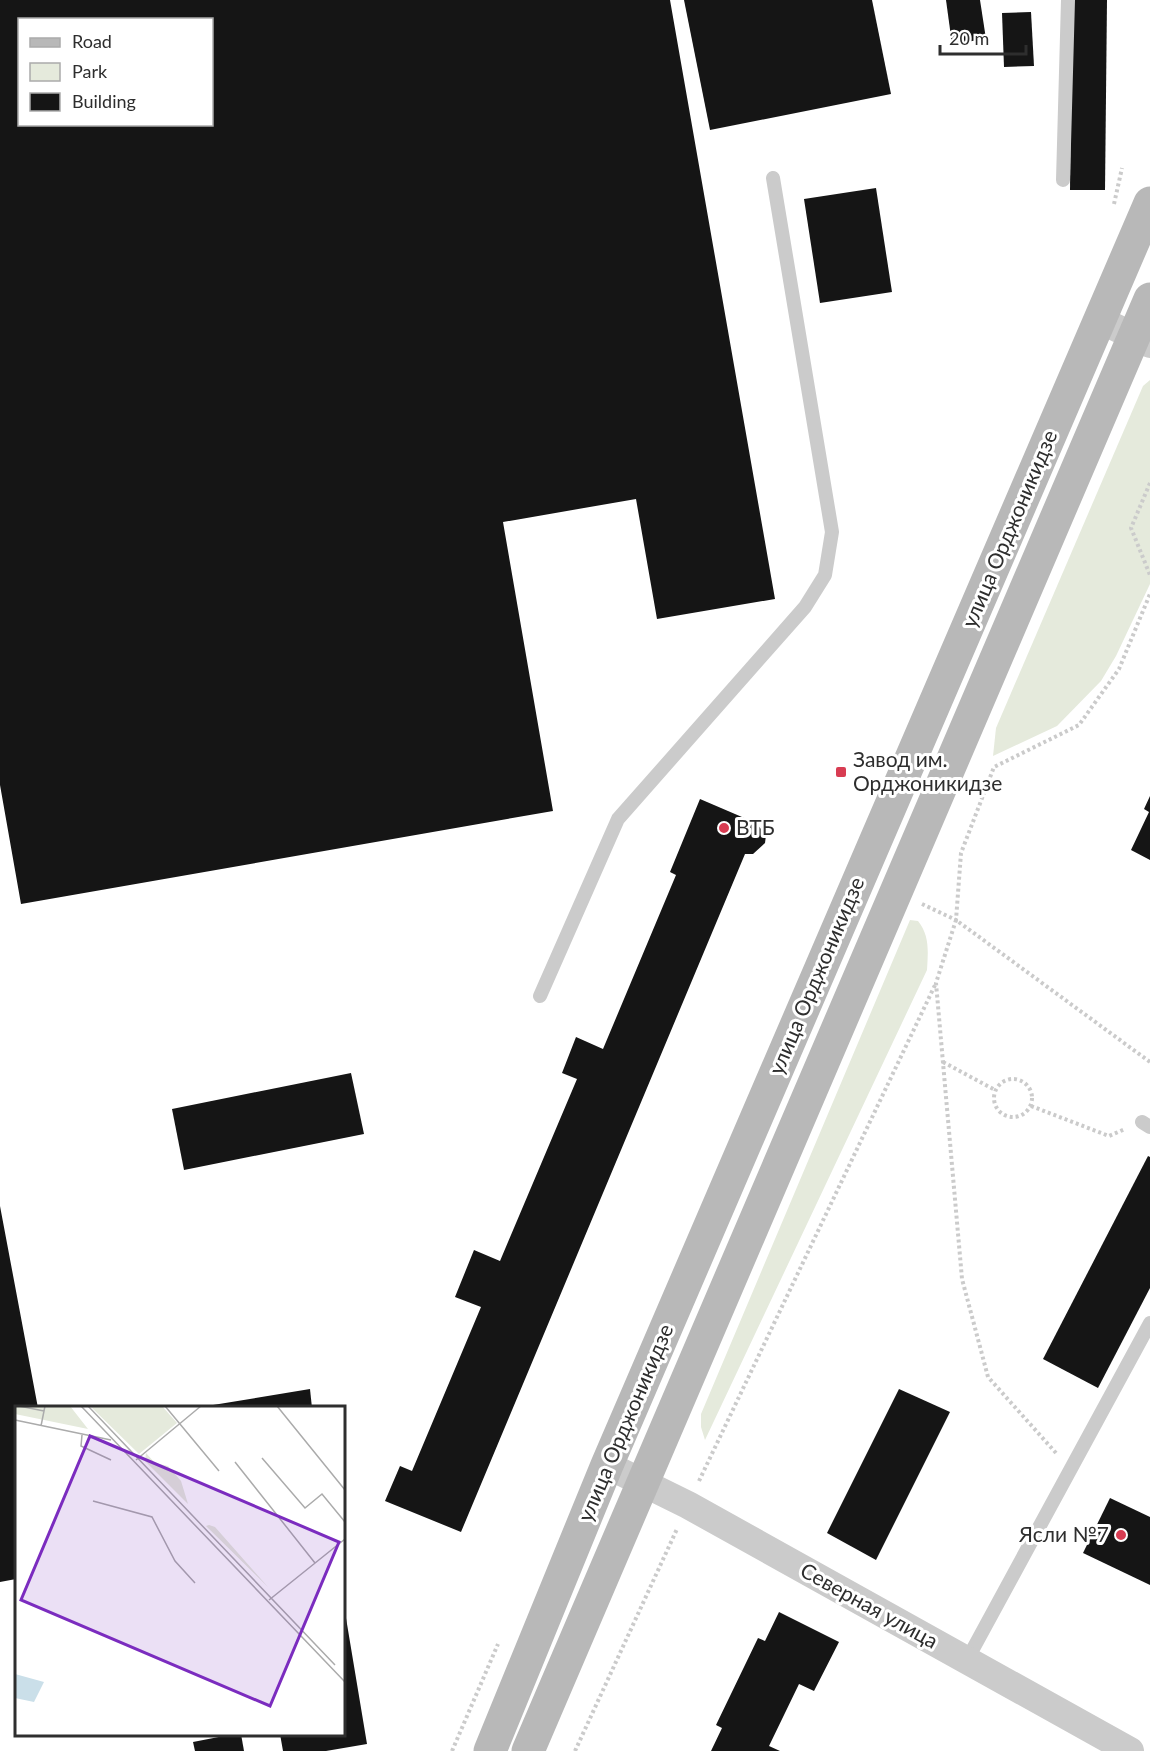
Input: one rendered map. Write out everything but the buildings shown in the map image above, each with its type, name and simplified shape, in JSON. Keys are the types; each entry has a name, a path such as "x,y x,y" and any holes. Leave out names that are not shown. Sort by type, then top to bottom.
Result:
{"main road":[{"name":"улица Орджоникидзе","path":"490,1751 607,1465 1150,203"},
{"name":"улица Орджоникидзе","path":"528,1751 1142,340 1150,299"}],"street":[{"path":"1100,320 1142,340"},
{"name":"Северная улица","path":"607,1465 688,1505 1130,1751"}],"lane":[{"path":"1063,180 1068,0"},
{"path":"540,996 618,819 805,607 825,575 832,532 773,178"},
{"path":"967,1660 1150,1323"}],"path":[{"path":"1150,483 1131,528 1150,575"},
{"path":"575,1751 688,1505 936,983 957,921 1150,1062"},
{"path":"936,983 963,1279 987,1377 1071,1469"},
{"path":"943,1062 995,1090"},
{"path":"1021,1080 1032,1094 1031,1106 1027,1112 1015,1118 1002,1114 994,1103 995,1090 1003,1081 1021,1080"},
{"path":"1031,1106 1108,1136 1146,1124"}],"green space":[{"path":"1150,380 1150,584 1116,656 1101,681 1057,726 993,756 996,728 1143,386"},
{"path":"910,920 918,921 925,932 927,970 705,1440 701,1427 701,1414"}],"place":[{"name":"Завод им. Орджоникидзе","path":"841,772"},
{"name":"ВТБ","path":"724,828"},
{"name":"Ясли №7","path":"1121,1535"}]}
